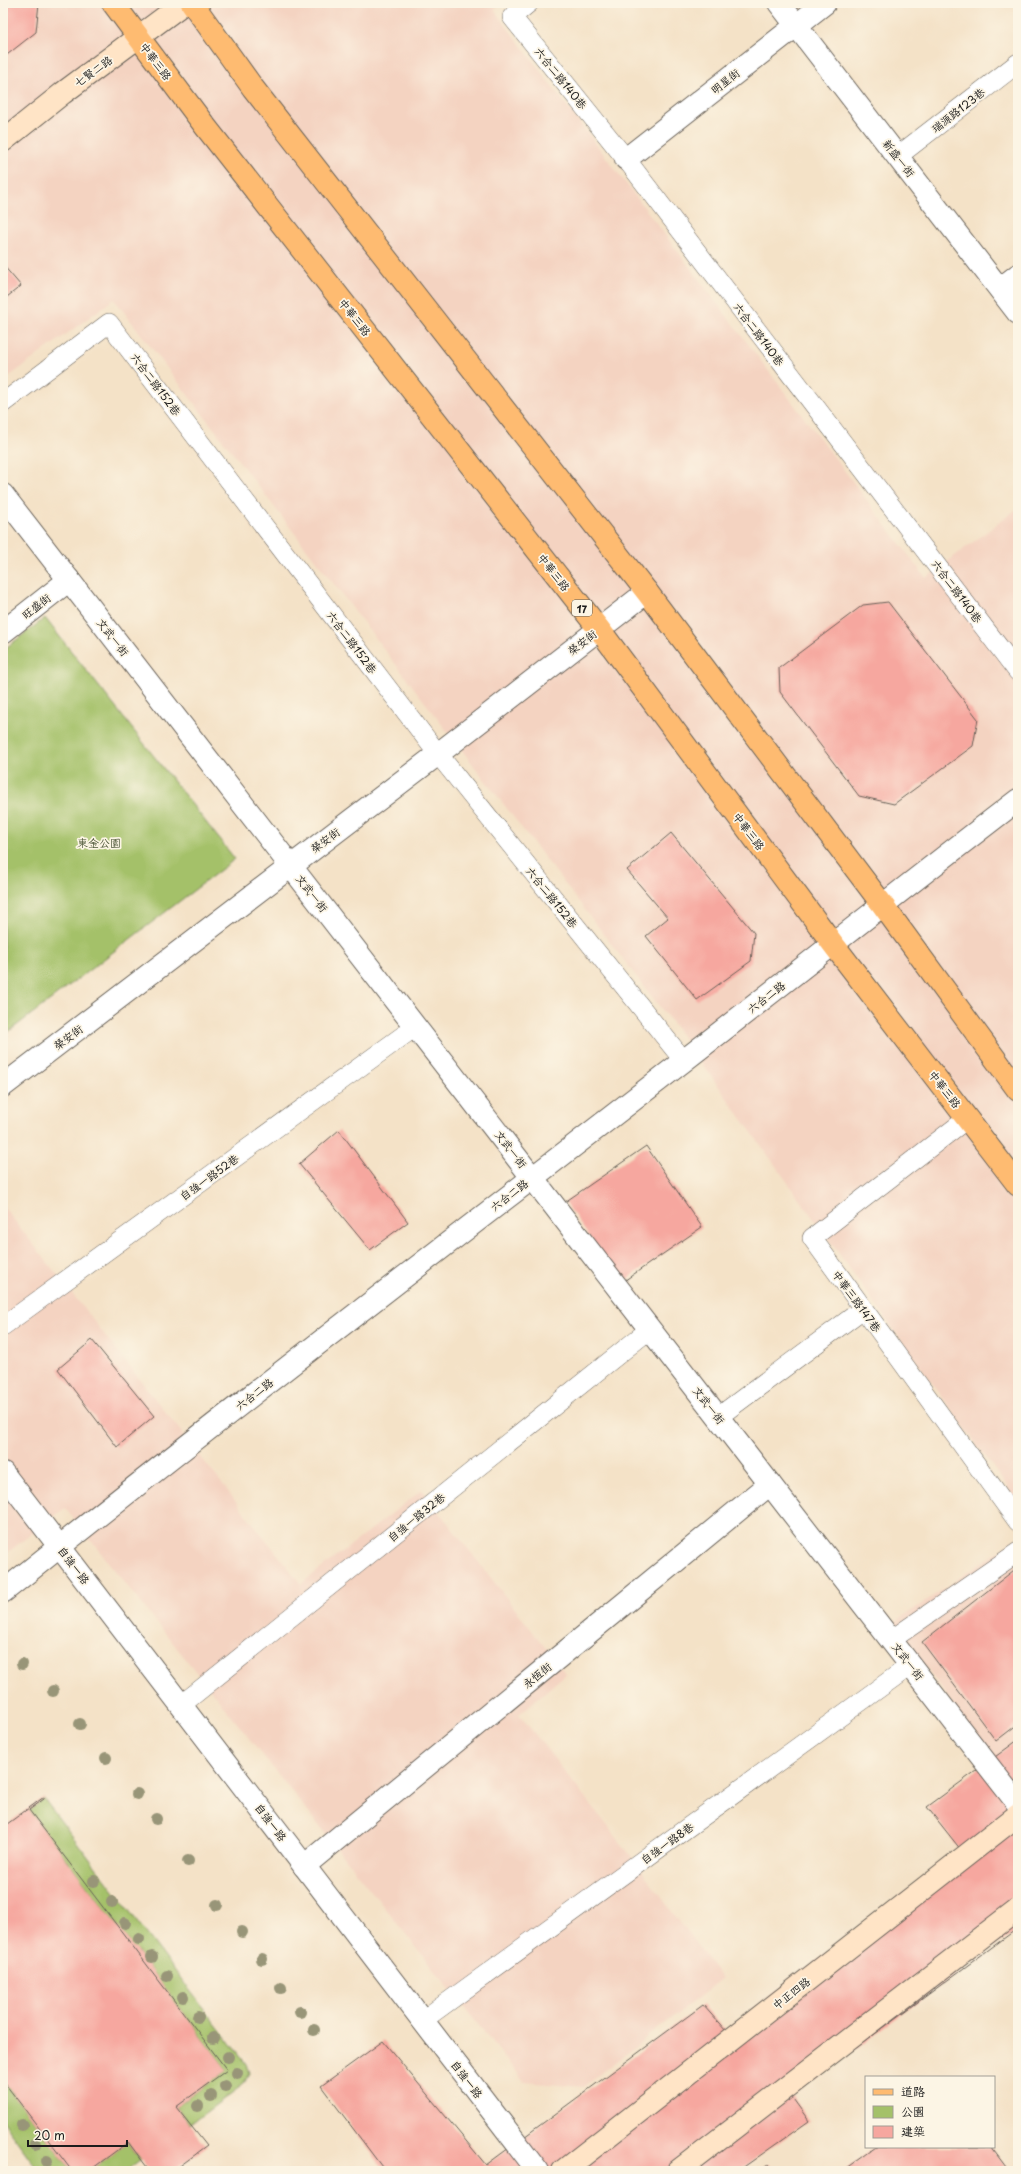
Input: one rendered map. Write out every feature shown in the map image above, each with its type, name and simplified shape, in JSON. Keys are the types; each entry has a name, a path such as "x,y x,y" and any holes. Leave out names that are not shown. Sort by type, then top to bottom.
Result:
{"main road":[{"name":"中華三路","path":"113,3 210,132 599,629 833,944 1018,1185"},
{"path":"192,3 258,94 646,592 882,904 1018,1090"}],"street":[{"name":"七賢二路","path":"3,141 63,93 184,3"},
{"name":"新盛一街","path":"779,3 1018,312"},
{"name":"明星街","path":"626,159 825,3"},
{"path":"1000,289 1018,276"},
{"name":"文武一街","path":"3,495 1018,1804"},
{"name":"旺盛街","path":"3,632 69,580"},
{"name":"榮安街","path":"3,1086 438,754 646,592"},
{"name":"六合二路","path":"3,1592 532,1177 1018,800"},
{"name":"自強一路","path":"3,1473 538,2171"},
{"name":"永恆街","path":"304,1866 770,1484"},
{"name":"中正四路","path":"563,2171 1018,1815"},
{"path":"678,2171 1018,1909"}],"lane":[{"name":"六合二路140巷","path":"529,3 512,17 626,159 1018,672"},
{"name":"瑞源路123巷","path":"898,156 1018,63"},
{"name":"六合二路152巷","path":"3,403 109,323 438,754 684,1060"},
{"name":"自強一路52巷","path":"3,1326 415,1027"},
{"name":"中華三路147巷","path":"968,1118 812,1238 1018,1522"},
{"path":"718,1417 863,1309"},
{"name":"自強一路32巷","path":"181,1705 650,1329"},
{"path":"891,1640 1018,1552"},
{"name":"自強一路8巷","path":"423,2020 911,1665"}],"shaded area":[{"path":"3,3 502,3 494,10 926,578 1018,508 1018,1502 680,1033 114,299 3,381"},
{"path":"3,1206 301,1584 422,1490 566,1674 519,1714 625,1848 722,1979 584,2087 524,2082 65,1508 3,1556"},
{"path":"1018,1538 1018,1751 996,1767 895,1622"}],"green space":[{"name":"東金公園","path":"45,618 235,859 3,1036 3,650"},
{"path":"44,1799 246,2064 249,2073 244,2084 190,2124 176,2107 227,2070 29,1810"},
{"path":"3,2081 72,2171 39,2171 3,2122"},
{"path":"128,2142 141,2160 127,2171 89,2171"}],"building":[{"path":"3,3 39,3 36,32 3,58"},
{"path":"3,265 21,286 3,300"},
{"path":"888,602 978,719 973,746 894,804 859,796 780,692 779,668 863,605"},
{"path":"671,833 754,933 751,961 697,1000 646,936 668,918 627,870"},
{"path":"339,1130 408,1222 370,1250 299,1164"},
{"path":"646,1146 702,1227 621,1283 565,1202"},
{"path":"92,1340 154,1416 117,1447 58,1369"},
{"path":"1018,1567 1018,1724 996,1741 922,1642"},
{"path":"1018,1740 1018,1928 791,2096 809,2121 738,2171 385,2171 321,2086 383,2041 486,2165 703,2005 726,2031 961,1850 927,1807"},
{"path":"44,1797 44,1799 29,1810 227,2070 176,2107 207,2146 173,2171 150,2171 128,2142 89,2171 72,2171 3,2081 3,1827"},
{"path":"874,2148 992,2148 1009,2171 842,2171"},
{"path":"769,2164 774,2171 760,2171"}]}
